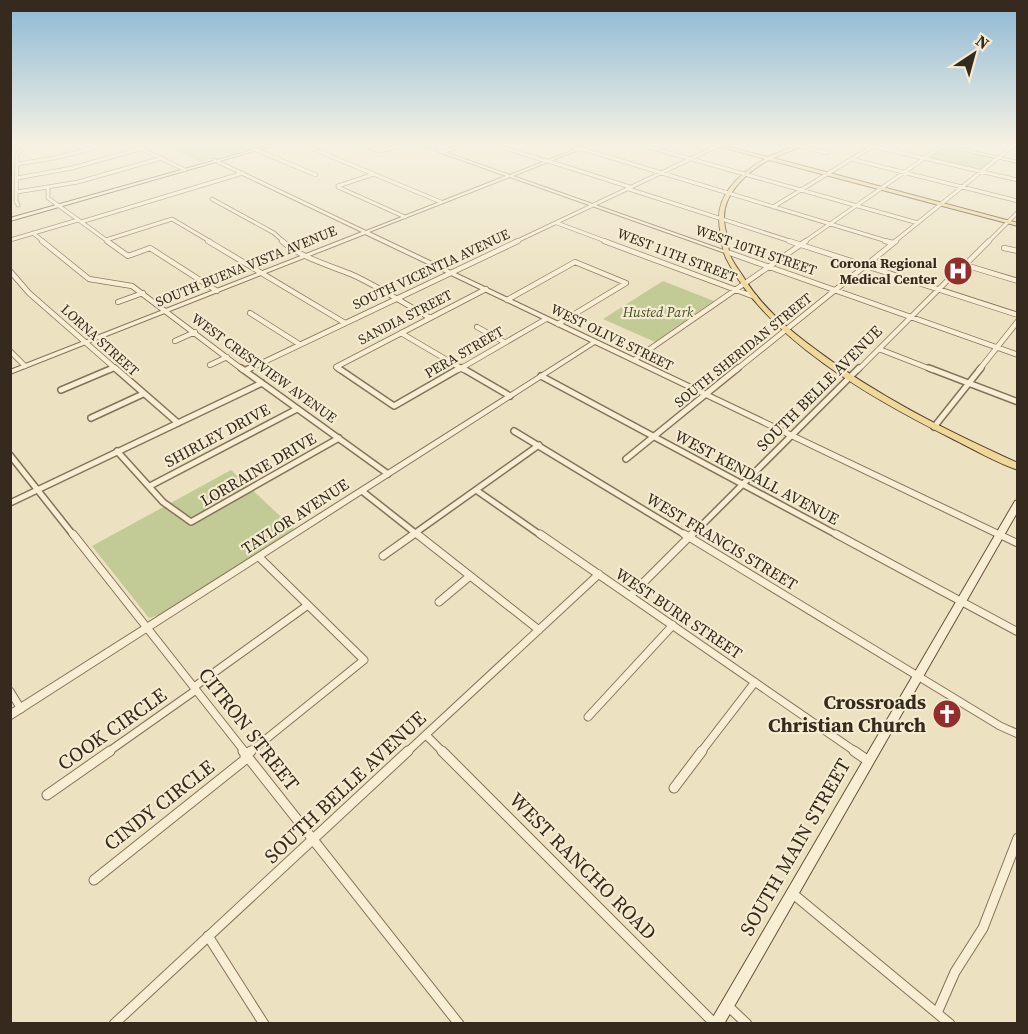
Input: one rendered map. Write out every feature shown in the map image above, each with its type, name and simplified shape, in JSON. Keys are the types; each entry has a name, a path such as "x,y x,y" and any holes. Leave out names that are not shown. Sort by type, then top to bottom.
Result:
{"main road":[{"path":"10,219 103,192"},
{"path":"895,192 1017,225"},
{"path":"729,193 721,219 722,238 727,252 744,283 786,329 850,378 934,427 1017,467"},
{"name":"SOUTH MAIN STREET","path":"715,1023 1017,503"}],"street":[{"path":"17,192 18,205"},
{"path":"48,192 48,198 128,256 150,248 217,291"},
{"path":"10,240 177,192"},
{"name":"WEST OLIVE STREET","path":"283,192 1017,544"},
{"path":"350,192 405,217"},
{"path":"418,192 441,202"},
{"name":"SOUTH BUENA VISTA AVENUE","path":"10,372 466,192"},
{"name":"WEST 10TH STREET","path":"554,192 1017,355"},
{"name":"SOUTH VICENTIA AVENUE","path":"246,370 620,192"},
{"path":"642,192 1017,315"},
{"path":"773,207 797,192"},
{"path":"809,192 918,223"},
{"path":"634,360 877,192"},
{"name":"SOUTH SHERIDAN STREET","path":"627,459 956,192"},
{"path":"983,192 1017,201"},
{"path":"729,193 893,243"},
{"path":"212,199 274,233 288,246 324,265 354,276 430,318"},
{"path":"1017,212 965,265 1017,281"},
{"path":"106,240 172,219 345,323"},
{"name":"WEST 11TH STREET","path":"556,223 755,297"},
{"name":"WEST CRESTVIEW AVENUE","path":"33,233 89,279 132,286 143,293 388,474"},
{"path":"1004,248 1017,251"},
{"path":"507,300 575,262 626,283 558,324"},
{"name":"LORNA STREET","path":"10,271 29,293 178,423"},
{"name":"SOUTH BELLE AVENUE","path":"630,596 952,276"},
{"name":"SANDIA STREET","path":"394,406 336,367 486,290"},
{"path":"118,302 143,293"},
{"path":"250,313 300,344"},
{"name":"PERA STREET","path":"394,406 546,319"},
{"path":"934,427 1017,321"},
{"path":"477,327 504,342"},
{"path":"175,341 195,332"},
{"path":"401,333 510,396"},
{"name":"TAYLOR AVENUE","path":"10,716 595,342"},
{"path":"879,349 1017,402"},
{"path":"10,351 25,366"},
{"path":"210,365 227,357"},
{"path":"62,390 113,368"},
{"name":"WEST KENDALL AVENUE","path":"541,376 1017,632"},
{"path":"10,503 262,383"},
{"path":"91,418 143,394"},
{"name":"SHIRLEY DRIVE","path":"150,486 297,409"},
{"name":"WEST FRANCIS STREET","path":"514,430 1000,726 1017,734"},
{"name":"LORRAINE DRIVE","path":"150,486 172,510 190,522 339,438"},
{"path":"383,556 539,446"},
{"path":"117,451 150,486"},
{"name":"CITRON STREET","path":"10,455 195,688 246,757 459,1023"},
{"name":"WEST BURR STREET","path":"476,490 867,760"},
{"path":"362,491 539,630"},
{"path":"259,557 308,605"},
{"name":"SOUTH BELLE AVENUE","path":"114,1023 598,574"},
{"path":"440,602 470,576"},
{"name":"COOK CIRCLE","path":"47,795 308,605"},
{"name":"CINDY CIRCLE","path":"94,880 364,660 308,605"},
{"path":"588,717 673,625"},
{"path":"674,788 756,682"},
{"path":"10,691 21,709"},
{"name":"WEST RANCHO ROAD","path":"426,735 715,1023"},
{"path":"937,1013 955,972 983,928 1017,838"},
{"path":"791,892 950,1023"},
{"path":"208,936 264,1023"},
{"path":"727,1005 747,1023"}],"green space":[{"name":"Husted Park","path":"663,281 714,301 655,342 603,319"},
{"path":"231,470 294,529 162,614 149,618 92,546"}],"place":[{"name":"Corona Regional Medical Center","path":"958,271"},
{"name":"Crossroads Christian Church","path":"947,714"}]}
